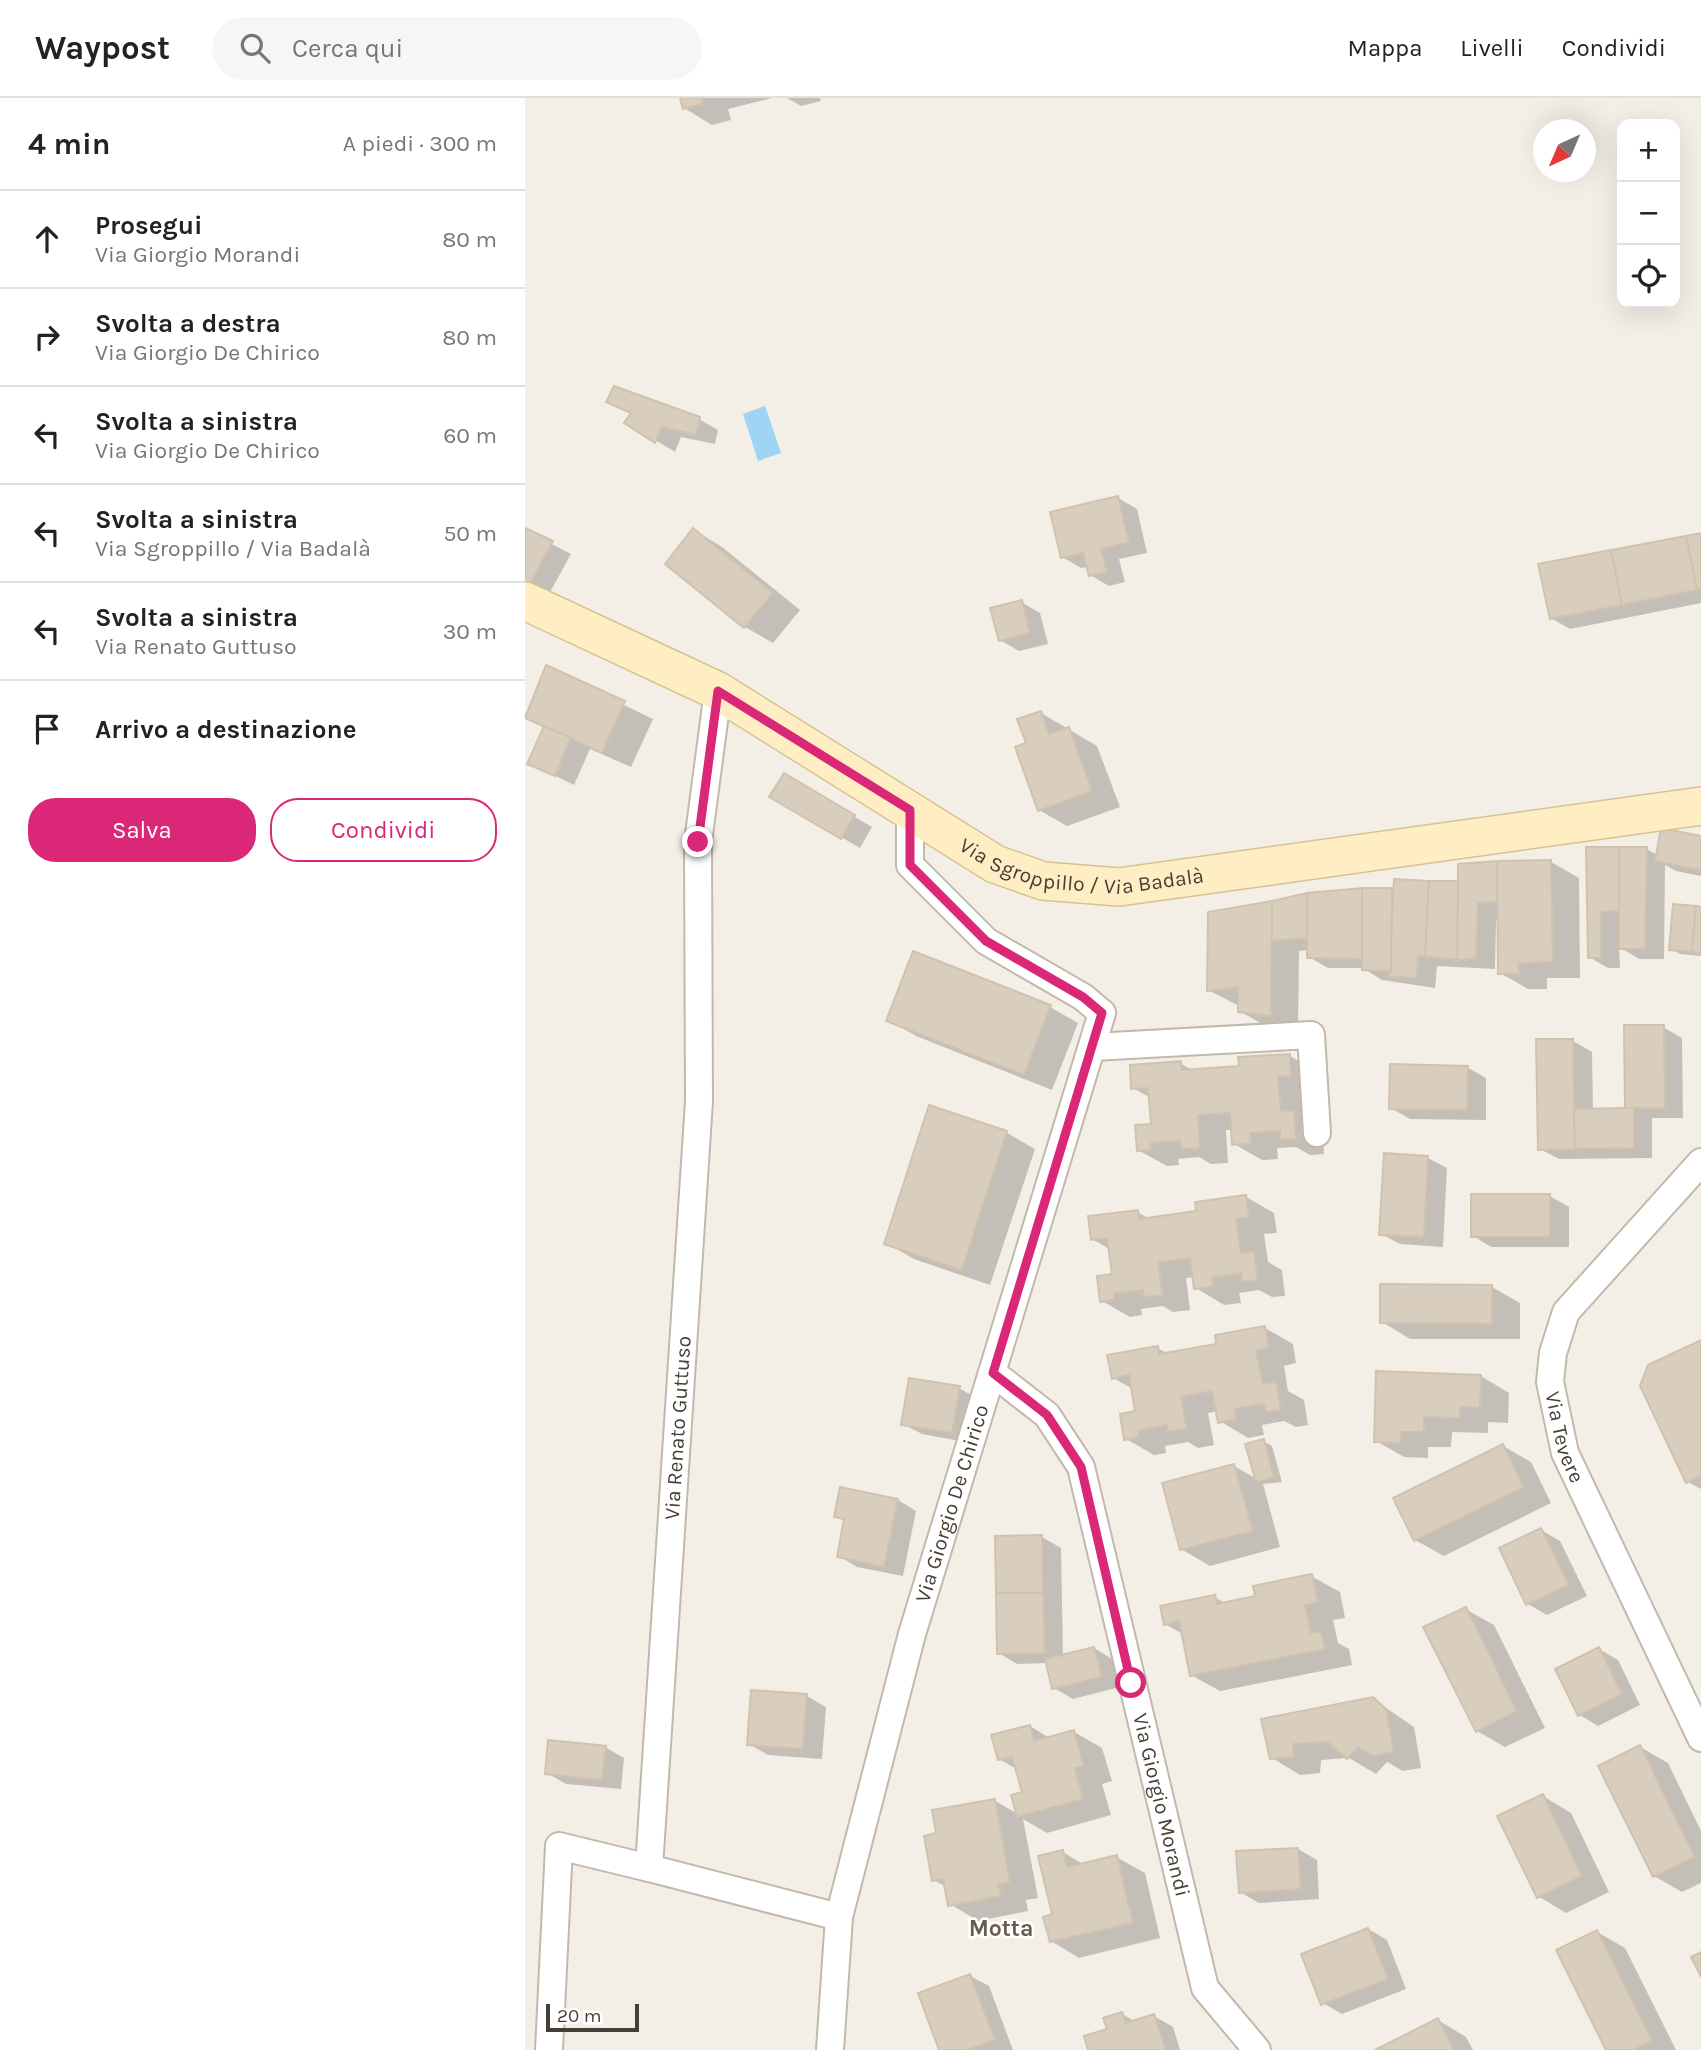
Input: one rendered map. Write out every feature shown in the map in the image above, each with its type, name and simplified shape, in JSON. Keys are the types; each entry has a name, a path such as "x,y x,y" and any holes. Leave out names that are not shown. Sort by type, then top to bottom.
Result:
{"main road":[{"name":"Via Sgroppillo / Via Badalà","path":"525,601 718,691 995,864 1043,881 1119,887 1701,806"}],"street":[{"name":"Via Renato Guttuso","path":"649,1868 699,1101 698,842 718,691"},
{"name":"Via Giorgio De Chirico","path":"830,2050 839,1917 912,1634 1102,1013 1083,997 986,941 910,865 910,810"},
{"path":"1093,1047 1311,1035 1317,1133"},
{"name":"Via Tevere","path":"1701,1162 1566,1312 1553,1353 1550,1382 1565,1453 1701,1738"},
{"name":"Via Giorgio Morandi","path":"993,1373 1047,1415 1081,1467 1205,1988 1257,2050"},
{"path":"549,2050 559,1846 839,1917"}],"water":[{"path":"765,406 781,453 758,461 743,414"}],"building":[{"path":"680,98 702,98 703,104 683,109"},
{"path":"614,386 700,417 696,435 662,427 655,443 624,423 631,413 606,402"},
{"path":"1118,496 1129,542 1101,549 1107,572 1089,576 1083,553 1061,558 1050,512"},
{"path":"525,528 553,541 530,584 525,582"},
{"path":"693,528 773,593 744,628 665,564"},
{"path":"1701,533 1701,589 1697,590 1686,536"},
{"path":"1686,536 1697,590 1622,605 1611,550"},
{"path":"1611,550 1622,605 1550,619 1538,564"},
{"path":"1022,600 1030,633 999,641 990,608"},
{"path":"546,665 625,701 602,753 525,718"},
{"path":"1041,711 1049,734 1069,727 1092,791 1038,811 1015,747 1026,743 1017,719"},
{"path":"544,726 571,738 555,776 527,764"},
{"path":"784,773 855,815 841,839 769,797"},
{"path":"1661,828 1701,836 1701,870 1655,861"},
{"path":"1586,847 1619,847 1620,911 1601,912 1601,958 1588,958"},
{"path":"1619,847 1647,847 1645,949 1619,949"},
{"path":"1551,860 1553,962 1519,963 1519,974 1498,974 1497,861"},
{"path":"1497,861 1497,902 1478,903 1476,959 1457,960 1458,864"},
{"path":"1394,879 1429,881 1425,956 1418,956 1417,978 1389,977"},
{"path":"1429,881 1458,881 1457,960 1425,956"},
{"path":"1362,888 1392,888 1391,971 1362,970"},
{"path":"1362,888 1362,959 1307,958 1307,893"},
{"path":"1307,893 1307,938 1271,941 1272,901"},
{"path":"1272,901 1271,1016 1238,1012 1238,987 1207,991 1208,912"},
{"path":"1673,904 1696,906 1692,952 1669,950"},
{"path":"1696,906 1701,907 1701,953 1692,952"},
{"path":"913,951 1051,1005 1024,1075 886,1021"},
{"path":"1624,1025 1664,1025 1665,1108 1625,1108"},
{"path":"1536,1039 1573,1039 1575,1149 1538,1150"},
{"path":"1290,1054 1291,1076 1278,1077 1281,1111 1294,1110 1296,1139 1280,1140 1280,1131 1250,1133 1251,1143 1232,1145 1230,1113 1198,1115 1200,1148 1181,1149 1180,1141 1151,1143 1151,1150 1137,1151 1135,1125 1151,1124 1148,1088 1131,1089 1130,1065 1181,1061 1181,1070 1239,1066 1238,1057"},
{"path":"1390,1064 1468,1066 1467,1110 1389,1109"},
{"path":"929,1105 1007,1131 962,1270 884,1244"},
{"path":"1634,1108 1634,1148 1575,1149 1574,1109"},
{"path":"1384,1153 1428,1156 1424,1237 1379,1235"},
{"path":"1471,1194 1550,1194 1550,1237 1471,1237"},
{"path":"1246,1195 1249,1217 1236,1219 1241,1253 1254,1252 1258,1280 1242,1282 1241,1273 1212,1277 1213,1287 1194,1289 1190,1258 1158,1262 1163,1295 1143,1297 1143,1290 1114,1293 1114,1300 1100,1302 1097,1276 1112,1274 1107,1238 1091,1240 1088,1216 1138,1210 1139,1219 1196,1211 1195,1202"},
{"path":"1380,1284 1492,1285 1492,1324 1380,1323"},
{"path":"1265,1326 1269,1348 1256,1350 1263,1384 1276,1382 1281,1410 1266,1412 1264,1404 1235,1409 1236,1419 1218,1423 1212,1391 1181,1397 1187,1429 1168,1432 1167,1425 1138,1431 1139,1437 1124,1440 1120,1414 1135,1411 1129,1375 1112,1379 1107,1355 1158,1346 1159,1354 1216,1344 1215,1335"},
{"path":"1701,1340 1701,1476 1686,1483 1640,1386 1648,1365"},
{"path":"1376,1371 1481,1375 1480,1408 1460,1407 1460,1418 1424,1417 1424,1432 1401,1432 1401,1443 1374,1442"},
{"path":"909,1378 960,1386 952,1433 901,1425"},
{"path":"1264,1439 1274,1477 1256,1482 1245,1444"},
{"path":"1503,1444 1524,1487 1414,1541 1393,1498"},
{"path":"1234,1464 1253,1531 1180,1550 1162,1483"},
{"path":"840,1487 898,1499 884,1567 837,1557 844,1519 834,1517"},
{"path":"1541,1528 1569,1585 1526,1605 1499,1548"},
{"path":"1042,1535 1043,1593 996,1593 995,1536"},
{"path":"1312,1574 1318,1602 1305,1605 1311,1633 1321,1631 1325,1649 1190,1676 1179,1621 1164,1625 1160,1606 1215,1595 1217,1604 1255,1596 1253,1586"},
{"path":"996,1593 1043,1593 1045,1653 997,1654"},
{"path":"1466,1607 1517,1711 1476,1732 1423,1627"},
{"path":"1094,1647 1102,1677 1052,1689 1045,1659"},
{"path":"1599,1647 1622,1694 1578,1716 1555,1669"},
{"path":"751,1690 807,1694 803,1749 747,1745"},
{"path":"1373,1697 1386,1709 1394,1752 1373,1756 1358,1747 1347,1759 1328,1742 1293,1744 1293,1757 1270,1759 1261,1719"},
{"path":"1030,1725 1034,1741 1074,1730 1084,1766 1075,1768 1083,1799 1017,1817 1011,1795 1022,1792 1012,1757 998,1760 991,1735"},
{"path":"548,1740 606,1746 602,1780 545,1774"},
{"path":"1640,1745 1695,1857 1653,1877 1598,1766"},
{"path":"1543,1794 1582,1876 1537,1898 1497,1816"},
{"path":"995,1799 1010,1882 998,1884 1001,1896 948,1906 943,1879 932,1881 924,1836 936,1833 932,1810"},
{"path":"1298,1848 1301,1889 1239,1893 1236,1851"},
{"path":"1063,1850 1067,1867 1117,1855 1133,1923 1050,1942 1043,1917 1052,1914 1038,1856"},
{"path":"1368,1928 1388,1979 1321,2005 1301,1954"},
{"path":"1597,1930 1652,2041 1634,2050 1606,2050 1556,1950"},
{"path":"1701,1952 1701,1977 1691,1957"},
{"path":"970,1974 995,2040 967,2050 939,2050 918,1993"},
{"path":"1122,2012 1126,2023 1154,2014 1166,2050 1088,2050 1084,2036 1107,2029 1103,2018"},
{"path":"1438,2018 1454,2050 1375,2050"}],"district":[{"name":"Motta","path":"1001,1928"}],"route":[{"path":"698,842 718,691 910,810 910,865 986,941 1083,997 1102,1013 993,1373 1047,1415 1081,1467 1131,1683"}]}
